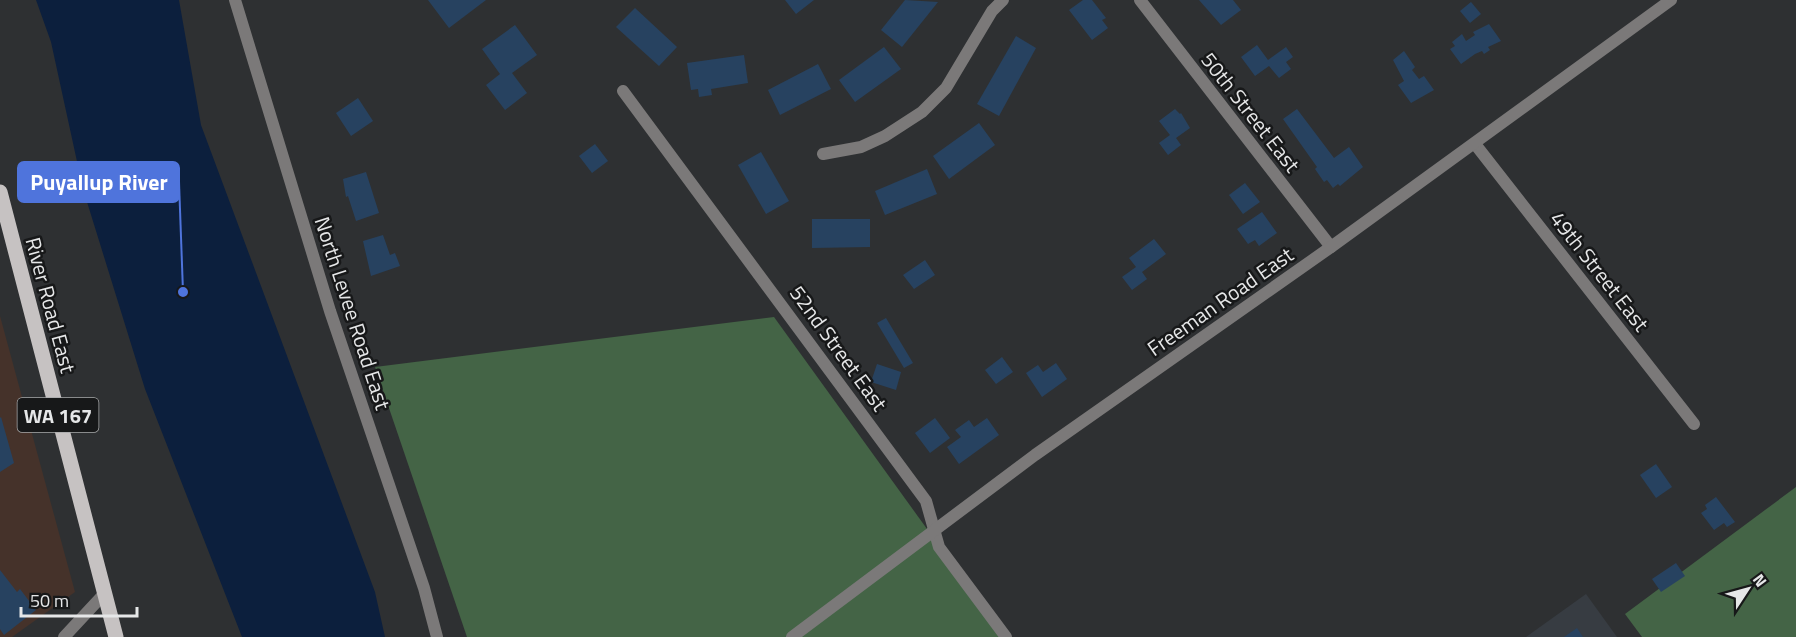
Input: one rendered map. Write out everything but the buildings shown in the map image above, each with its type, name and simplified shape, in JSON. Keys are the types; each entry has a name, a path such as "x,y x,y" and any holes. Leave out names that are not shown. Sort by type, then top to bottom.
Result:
{"main road":[{"name":"River Road East","path":"0,192 116,637"}],"street":[{"name":"North Levee Road East","path":"236,0 288,179 424,588 437,637"},
{"path":"823,154 861,147 885,136 938,98 955,75 992,11 1003,0"},
{"name":"50th Street East","path":"1140,0 1331,247"},
{"name":"Freeman Road East","path":"792,637 934,529 1331,247 1671,0"},
{"name":"52nd Street East","path":"623,91 926,501 939,547 1006,637"},
{"name":"49th Street East","path":"1474,144 1694,424"},
{"path":"64,637 104,594"}],"shaded area":[{"path":"0,316 75,592 12,637 0,637"},
{"path":"1586,594 1617,637 1526,637"}],"green space":[{"path":"774,317 1005,637 467,637 375,367"},
{"path":"1796,487 1796,637 1642,637 1625,614"}],"water":[{"path":"36,0 179,0 201,125 375,592 385,637 242,637 145,389 83,189 51,42"}],"place":[{"name":"Puyallup River","path":"183,292"}]}
